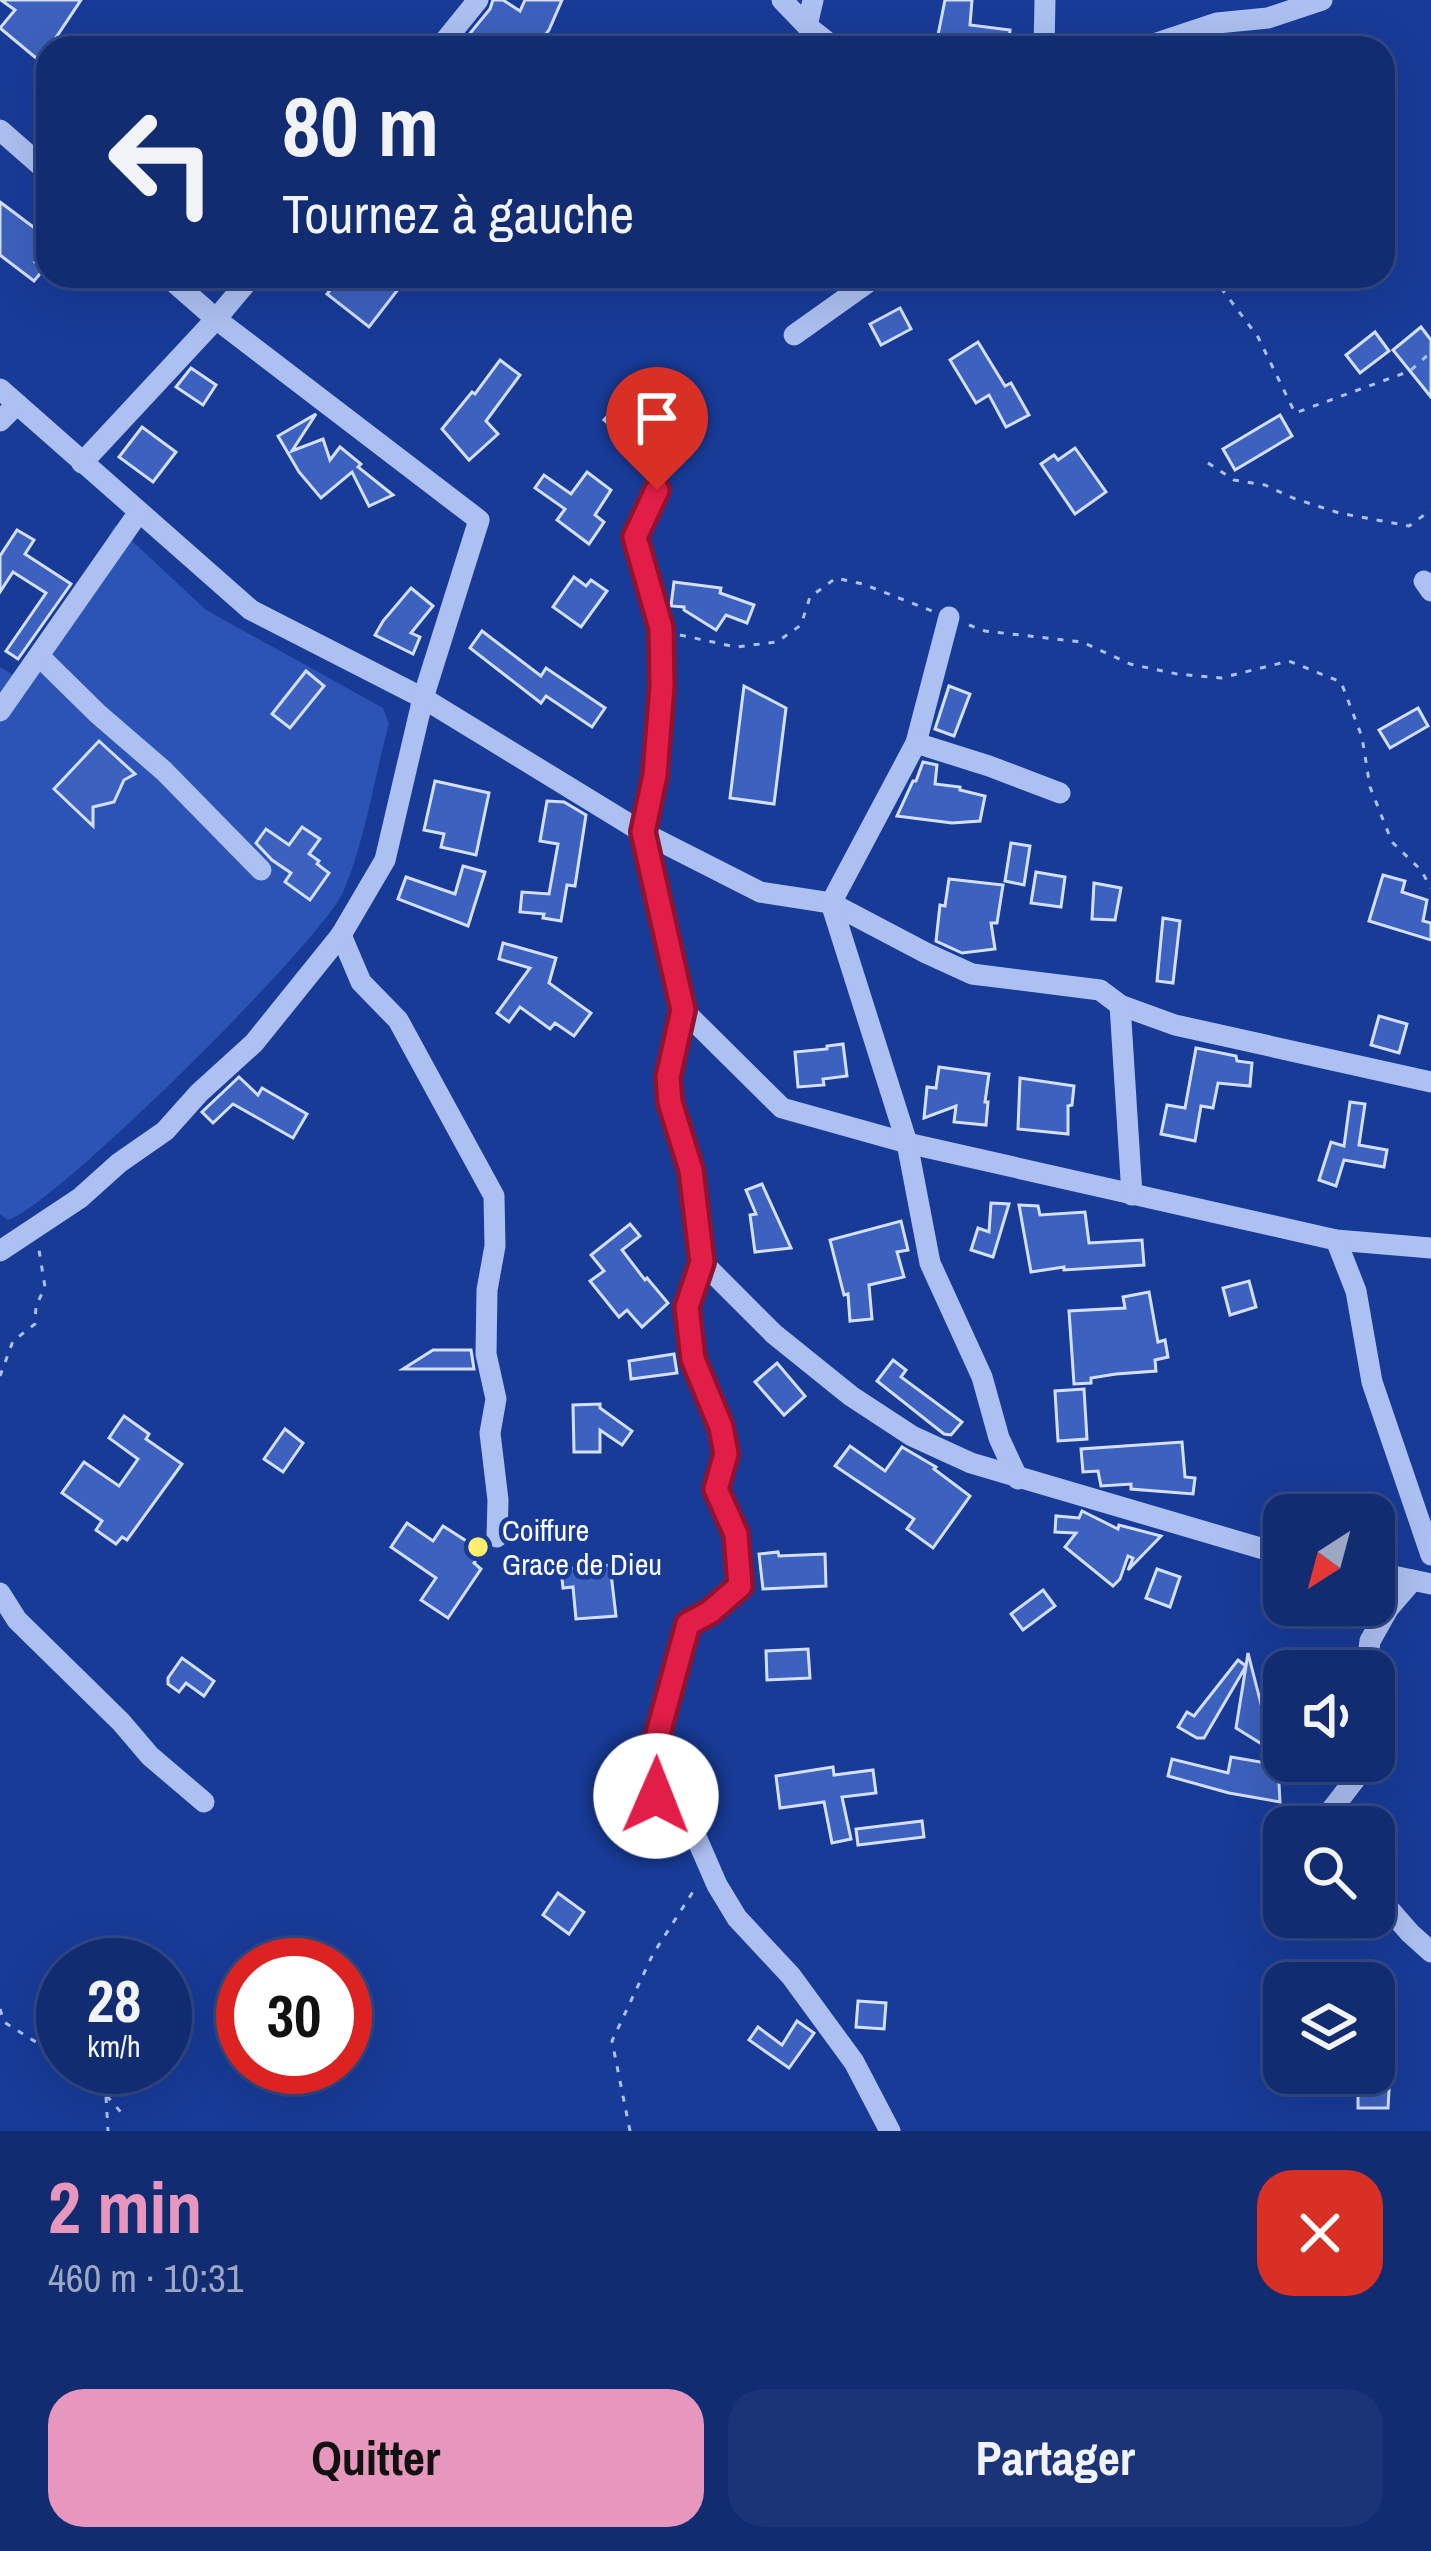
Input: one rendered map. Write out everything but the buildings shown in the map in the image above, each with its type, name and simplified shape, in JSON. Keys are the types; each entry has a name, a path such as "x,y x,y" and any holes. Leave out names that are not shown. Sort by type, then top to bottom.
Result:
{"street":[{"path":"450,36 478,0"},
{"path":"782,0 820,36"},
{"path":"807,26 813,0"},
{"path":"1044,36 1045,0"},
{"path":"1178,36 1217,23 1268,18 1322,0"},
{"path":"0,130 36,162"},
{"path":"0,1251 80,1198 119,1162 165,1131 254,1043 341,935 385,860 423,698 479,520 180,288"},
{"path":"82,463 242,288"},
{"path":"794,335 861,288"},
{"path":"0,422 9,397 251,610 423,698 643,832 760,892 831,903 972,974 1100,990 1120,1004 1175,1025 1431,1082"},
{"path":"657,490 635,537 661,628 655,775 643,832 683,1010 668,1077 670,1102 691,1170 702,1262 687,1307 693,1359 721,1427 726,1454 716,1489 736,1534 740,1586 688,1624 648,1770 656,1796 694,1832 736,1918 790,1976 854,2062 890,2131"},
{"path":"0,710 139,512"},
{"path":"950,617 916,743 831,903 908,1143 930,1263 982,1377 1018,1479"},
{"path":"38,656 164,771 261,870"},
{"path":"916,743 1060,793"},
{"path":"341,935 362,982 398,1020 494,1196 486,1354 496,1399 490,1432 497,1537"},
{"path":"1120,1004 1132,1195"},
{"path":"683,1010 782,1108 908,1143 1336,1240 1431,1248"},
{"path":"1336,1240 1356,1291 1372,1382 1431,1556"},
{"path":"702,1262 774,1334 850,1396 912,1436 1018,1479 1263,1549"},
{"path":"1369,1650 1388,1610 1422,1582"},
{"path":"0,1593 17,1620 122,1722 150,1756 204,1802"},
{"path":"1334,1806 1353,1782"},
{"path":"1395,1916 1431,1952"}],"path":[{"path":"1221,288 1258,337 1295,413 1410,371 1431,352"},
{"path":"1208,463 1234,480 1265,485 1339,513 1409,526 1431,510"},
{"path":"661,628 736,647 777,642 801,625 810,597 836,578 985,631 1082,642 1130,664 1177,674 1221,678 1289,661 1341,682 1363,737 1370,787 1392,842 1421,870 1431,888"},
{"path":"0,1376 13,1341 35,1324 35,1306 45,1287 38,1256 42,1223"},
{"path":"630,2131 612,2041 653,1954 709,1865"},
{"path":"0,2009 4,2022 36,2042"},
{"path":"106,2095 125,2116"},
{"path":"106,2095 108,2131"}],"shaded area":[{"path":"115,525 206,610 383,708 389,723 350,873 324,920 240,1014 129,1123 35,1204 8,1220 0,1214 0,667 30,685"}],"place":[{"name":"Coiffure Grace de Dieu","path":"478,1547"}],"route":[{"path":"656,1796 648,1770 688,1624 740,1586 736,1534 716,1489 726,1454 721,1427 693,1359 687,1307 702,1262 691,1170 670,1102 668,1077 683,1010 643,832 655,775 661,628 635,537 657,490"}]}
